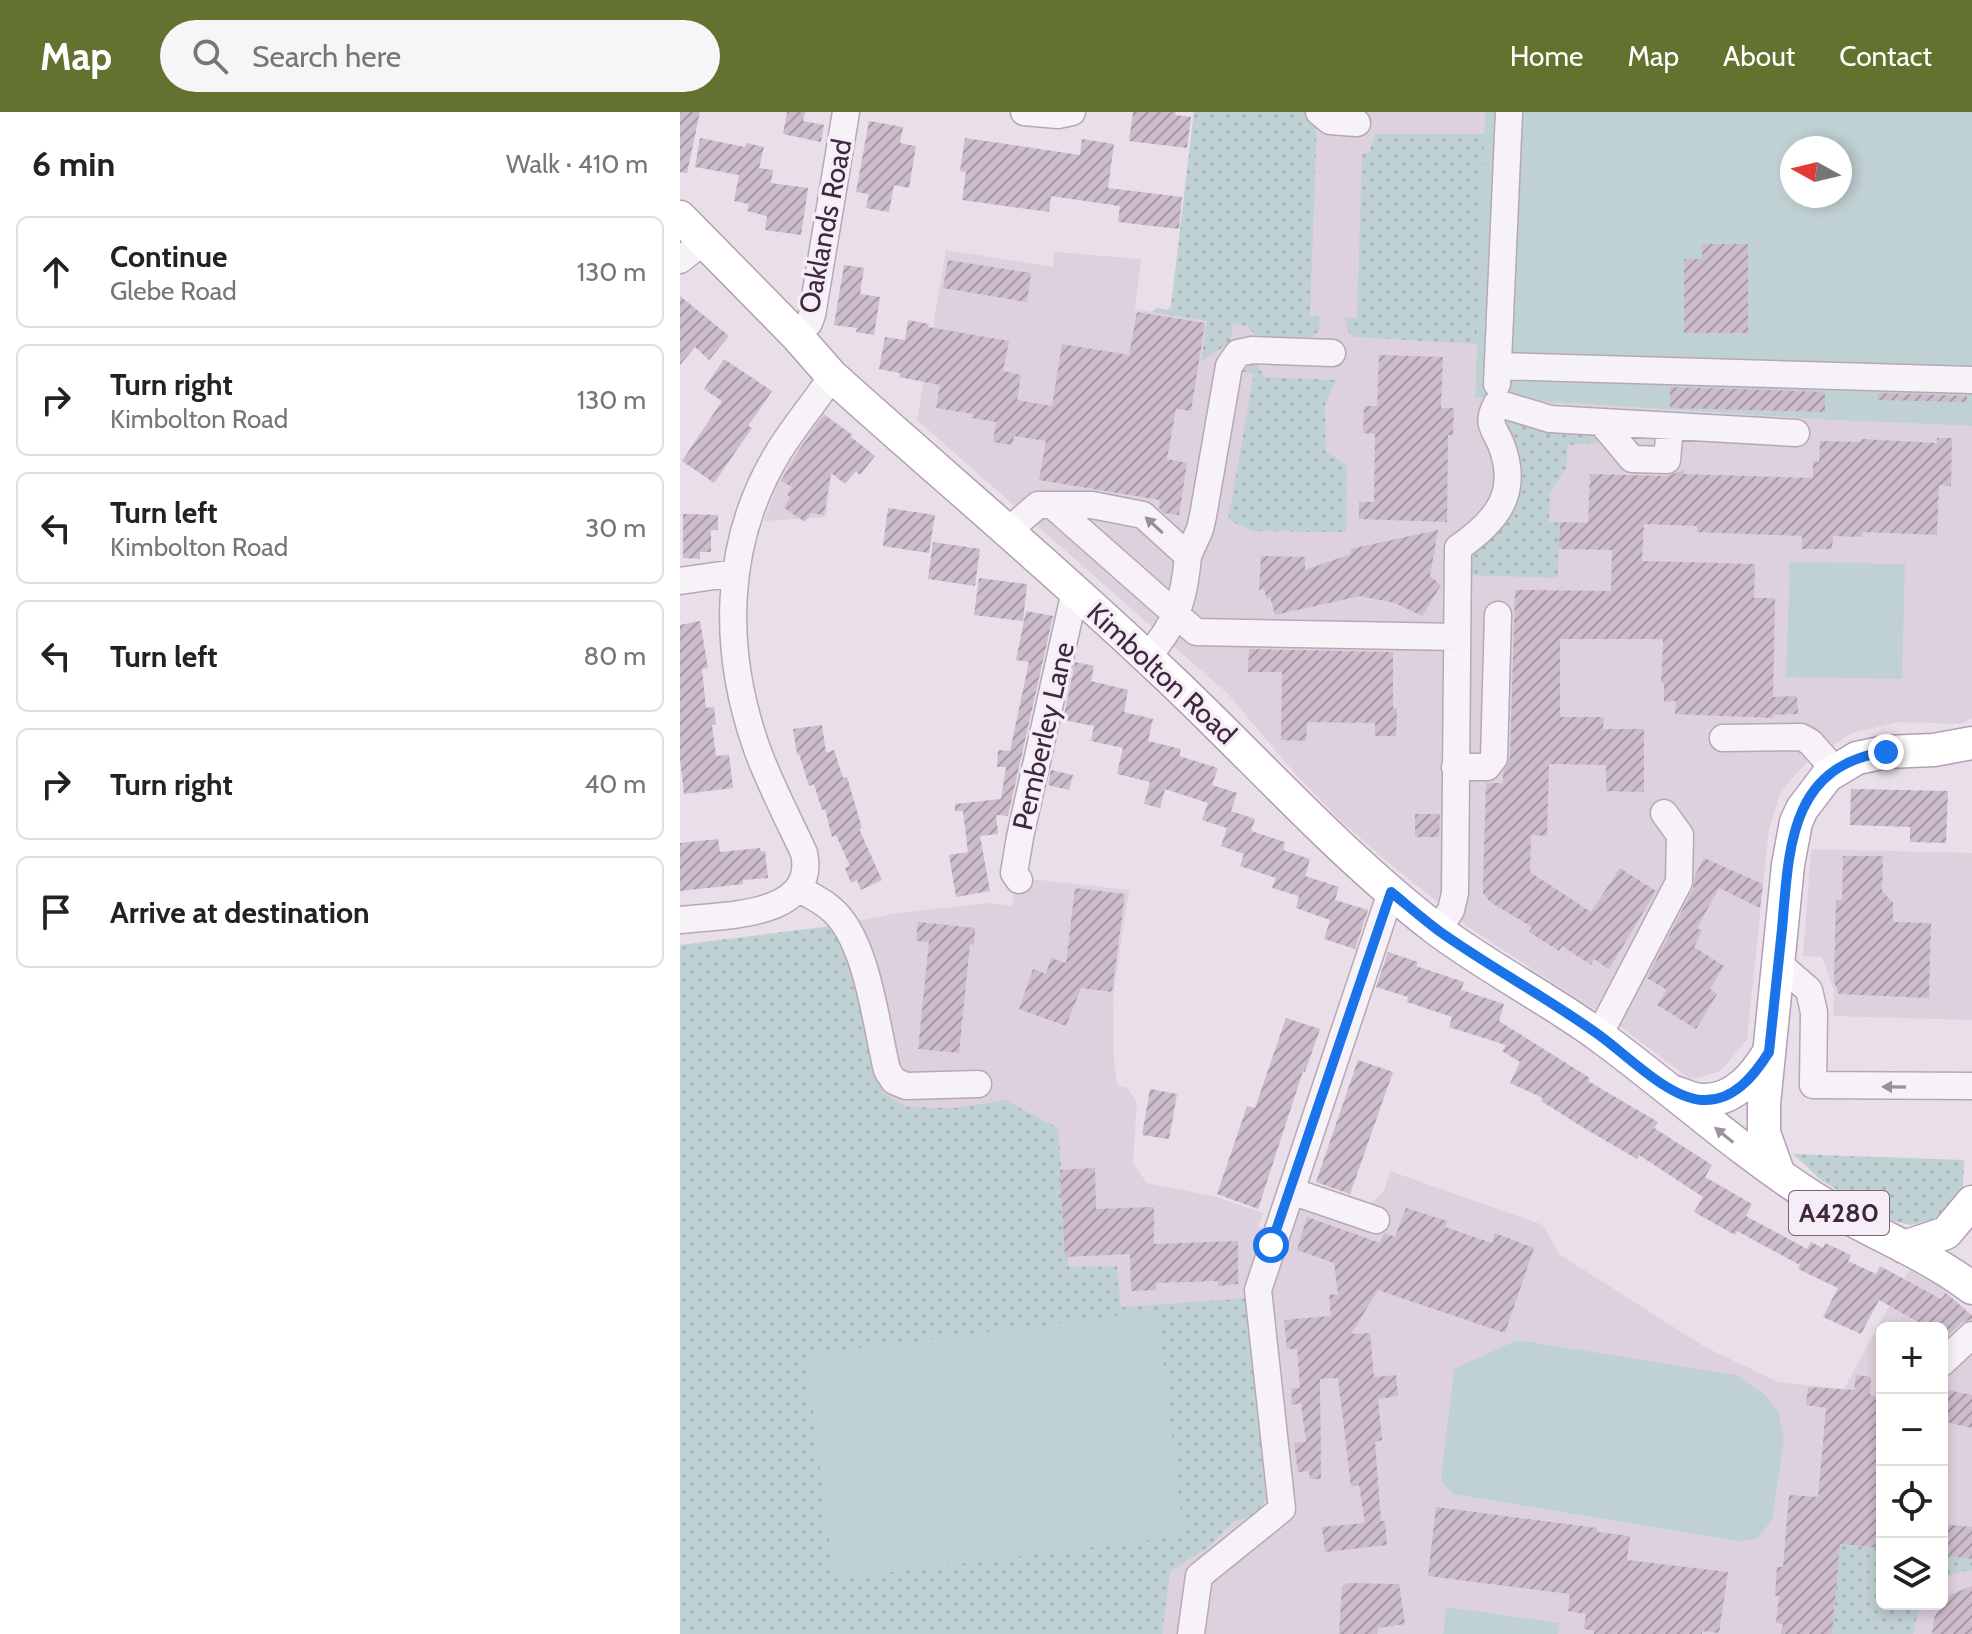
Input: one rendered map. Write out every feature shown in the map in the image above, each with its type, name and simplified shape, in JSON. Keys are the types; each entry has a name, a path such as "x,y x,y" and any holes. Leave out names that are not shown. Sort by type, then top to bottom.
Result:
{"main road":[{"name":"Kimbolton Road","path":"680,217 692,251 796,335 832,376 1147,657 1331,839 1391,892 1438,930 1599,1035 1744,1151 1778,1172"},
{"name":"A4280","path":"1972,743 1934,750 1869,754 1835,770 1809,797 1796,822 1788,865 1763,1120 1768,1148 1778,1172 1811,1196 1944,1268 1972,1288"},
{"path":"1934,750 1972,769"},
{"name":"Kimbolton Road","path":"1674,1092 1705,1100 1725,1096 1751,1078 1769,1052"},
{"path":"1904,1247 1946,1233 1972,1202"}],"street":[{"name":"Oaklands Road","path":"796,335 809,323 812,315 846,112"},
{"path":"1024,112 1058,115 1072,112"},
{"path":"1319,112 1330,121 1357,123"},
{"path":"1438,930 1451,910 1455,893 1458,548 1479,534 1497,515 1507,492 1508,465 1491,427 1492,412 1497,403 1509,112"},
{"path":"1147,657 1165,636 1177,615 1185,586 1188,556 1203,516 1229,366 1238,353 1252,350 1332,353"},
{"path":"1499,366 1972,380"},
{"path":"680,920 777,906 798,888 807,866 757,749 741,698 732,633 735,573 743,538 779,451 832,376"},
{"path":"1497,403 1550,419 1796,433"},
{"path":"1601,422 1632,459 1667,460 1670,426"},
{"path":"1008,531 1038,505 1092,505 1143,515 1188,556"},
{"path":"1052,505 1196,632 1457,637"},
{"path":"680,581 735,573"},
{"name":"Pemberley Lane","path":"1019,880 1014,873 1020,837 1075,591"},
{"path":"1455,767 1487,767 1494,758 1498,615"},
{"path":"1723,738 1801,737 1810,742 1835,770"},
{"path":"1599,1035 1679,882 1680,835 1664,813"},
{"path":"798,888 831,909 845,924 859,950 887,1070 894,1081 906,1086 978,1084"},
{"path":"1191,1634 1199,1576 1282,1509 1258,1290 1391,892"},
{"path":"1779,964 1809,990 1814,1012 1813,1085 1972,1086"},
{"path":"1291,1191 1376,1220"},
{"path":"1948,1357 1972,1335"}],"shaded area":[{"path":"1194,112 1485,112 1475,397 1972,426 1972,718 1961,724 1899,722 1852,733 1808,761 1781,791 1769,829 1747,1040 1720,1071 1691,1080 1621,1027 1467,926 1389,863 1342,822 1298,777 1227,693 917,420 946,250 1053,267 1055,252 1141,259 1135,309 1152,312 1157,308 1167,310 1171,307"},
{"path":"1194,112 1309,112 1317,121 1310,316 1320,317 1319,330 1311,339 1264,337 1256,335 1247,326 1233,324 1230,342 1201,362 1207,321 1152,312 1157,308 1167,310 1171,306"},
{"path":"1485,112 1972,112 1972,426 1475,397"},
{"path":"1375,134 1485,134 1477,344 1354,337 1348,331 1345,318 1357,318 1362,153 1369,153"},
{"path":"1254,359 1264,377 1336,380 1325,405 1326,451 1347,466 1346,532 1253,531 1228,520 1254,374 1239,371 1240,367"},
{"path":"821,411 853,434 830,465 835,470 831,477 826,517 764,521 778,481"},
{"path":"1503,412 1552,433 1595,436 1604,442 1568,445 1566,468 1550,492 1549,522 1560,522 1558,578 1466,575 1466,556 1488,535"},
{"path":"1790,562 1905,564 1902,679 1786,677"},
{"path":"1811,849 1972,853 1972,1020 1833,1016 1834,991 1822,957 1803,956"},
{"path":"1023,878 1129,890 1113,997 1114,1063 1118,1086 1127,1088 1137,1102 1133,1163 1147,1183 1216,1197 1263,1213 1258,1227 1289,1238 1307,1182 1371,1203 1384,1191 1390,1171 1543,1225 1559,1254 1705,1347 1778,1382 1844,1389 1876,1330 1876,1610 1948,1610 1948,1322 1881,1322 1909,1270 1937,1285 1972,1314 1972,1634 680,1634 680,945 839,925 896,913 991,903 1012,906 1015,882"},
{"path":"839,925 883,1093 908,1107 955,1108 1005,1100 1058,1128 1069,1267 1117,1266 1121,1307 1251,1298 1270,1494 1256,1514 1231,1523 1211,1545 1170,1572 1162,1634 680,1634 680,945"},
{"path":"1793,1154 1964,1160 1963,1188 1946,1210 1931,1220 1911,1225 1893,1221 1822,1181"},
{"path":"1157,1311 1184,1536 834,1579 806,1355"},
{"path":"1517,1340 1736,1375 1765,1395 1779,1413 1784,1440 1772,1520 1756,1539 1738,1541 1453,1494 1441,1480 1454,1369"},
{"path":"1840,1544 1876,1547 1876,1610 1919,1610 1913,1634 1832,1634"},
{"path":"1948,1556 1972,1559 1972,1570 1948,1577"},
{"path":"1446,1607 1560,1623 1558,1634 1443,1634"}],"building":[{"path":"680,112 700,112 687,173 680,172"},
{"path":"787,112 805,112 803,121 824,125 821,142 783,134"},
{"path":"1133,112 1176,112 1175,115 1191,117 1187,148 1129,141"},
{"path":"869,121 903,127 900,143 916,146 909,188 894,185 889,212 866,208 869,194 856,192"},
{"path":"700,138 745,147 746,143 764,147 759,168 773,170 771,183 808,188 801,235 765,230 767,216 747,211 749,204 734,201 739,175 695,167"},
{"path":"965,138 1080,155 1082,139 1114,144 1108,188 1182,197 1179,229 1118,222 1120,206 1051,196 1049,212 962,200 966,172 960,171"},
{"path":"1702,244 1748,244 1748,333 1684,333 1684,259 1702,259"},
{"path":"948,260 1031,273 1027,302 943,288"},
{"path":"844,265 864,268 860,294 880,297 874,335 856,332 857,328 834,325"},
{"path":"680,296 729,336 709,360 695,347 680,365"},
{"path":"1137,312 1205,323 1191,411 1176,409 1167,459 1187,463 1179,515 1164,513 1159,508 1160,500 1039,480 1046,441 1014,436 1012,445 993,442 996,422 972,418 973,414 936,408 940,385 899,377 900,373 879,369 885,337 905,340 908,320 929,324 928,327 1009,341 1003,371 1021,375 1017,400 1052,406 1062,344 1129,355"},
{"path":"1379,355 1443,357 1441,408 1454,408 1453,435 1448,435 1447,522 1359,519 1359,502 1374,502 1375,434 1363,433 1364,406 1377,406"},
{"path":"724,359 772,391 748,426 752,428 714,483 682,461 722,401 704,389"},
{"path":"1670,387 1825,392 1825,412 1670,408"},
{"path":"1878,393 1967,396 1967,402 1877,400"},
{"path":"824,415 875,456 860,475 856,471 845,484 831,473 824,515 811,513 805,522 784,508 792,487 781,481"},
{"path":"1937,438 1952,438 1951,486 1939,485 1937,535 1862,532 1862,537 1833,536 1832,549 1802,549 1802,536 1697,532 1697,526 1644,524 1642,561 1755,564 1754,598 1775,598 1773,697 1797,696 1798,714 1773,715 1773,718 1675,714 1676,701 1664,702 1664,683 1661,683 1663,639 1560,639 1560,717 1604,717 1603,729 1644,729 1644,792 1606,791 1606,765 1549,764 1547,836 1531,835 1530,872 1591,912 1620,868 1656,891 1609,969 1594,959 1591,965 1562,946 1559,951 1529,932 1532,927 1490,902 1483,893 1486,783 1503,783 1503,773 1510,758 1515,590 1611,591 1612,550 1559,549 1560,522 1588,523 1590,474 1667,476 1684,470 1684,474 1813,478 1813,461 1819,462 1820,441 1861,442 1861,439 1937,443"},
{"path":"888,508 935,515 929,553 883,546"},
{"path":"683,514 718,515 718,530 711,530 711,552 700,552 700,559 683,558"},
{"path":"1438,530 1430,576 1441,585 1422,616 1395,603 1360,596 1275,615 1270,597 1267,599 1264,589 1259,590 1261,556 1305,557 1305,570 1351,554 1350,549"},
{"path":"933,542 980,549 975,586 928,579"},
{"path":"979,578 1027,584 1023,621 974,615"},
{"path":"1026,611 1053,616 1008,816 996,815 998,834 980,836 990,891 956,897 949,855 968,852 963,811 955,811 955,804 1001,799 1006,767 997,767 998,750 1010,751 1029,662 1016,660"},
{"path":"700,621 708,668 702,669 706,708 714,707 716,724 712,725 716,756 729,755 733,788 684,794 680,759 680,625"},
{"path":"1249,649 1393,652 1396,736 1375,736 1375,723 1307,722 1306,741 1281,740 1282,672 1248,672"},
{"path":"1075,662 1094,666 1091,681 1128,690 1124,712 1153,719 1148,741 1181,749 1179,756 1218,768 1212,785 1237,793 1231,811 1255,819 1251,831 1285,842 1283,850 1310,859 1305,876 1339,887 1335,900 1368,910 1355,949 1324,939 1330,920 1296,908 1299,896 1272,888 1276,878 1240,866 1244,854 1221,846 1227,828 1202,820 1208,803 1165,789 1160,808 1144,804 1150,782 1117,774 1123,748 1091,741 1094,726 1063,720"},
{"path":"822,725 826,753 834,750 843,778 847,777 862,828 859,829 882,880 861,890 857,880 851,883 845,868 850,866 836,835 832,837 825,809 822,810 814,784 809,786 797,754 793,729"},
{"path":"1051,770 1073,775 1069,790 1048,785"},
{"path":"1851,789 1948,791 1946,843 1910,842 1910,827 1850,825"},
{"path":"1415,814 1440,814 1439,837 1415,837"},
{"path":"718,839 720,852 760,848 761,852 765,851 768,878 680,891 680,843"},
{"path":"1843,856 1883,856 1882,891 1893,903 1893,922 1931,923 1929,998 1839,994 1834,982 1836,900 1842,900"},
{"path":"1704,858 1763,884 1760,908 1719,888 1697,928 1702,931 1694,947 1724,966 1710,989 1717,994 1696,1029 1657,1005 1667,990 1647,978 1693,889 1695,875"},
{"path":"1075,888 1125,894 1112,992 1081,988 1066,1026 1019,1009 1033,969 1046,974 1051,958 1066,963"},
{"path":"918,922 975,928 974,945 970,944 959,1053 918,1049 929,942 916,941"},
{"path":"1388,952 1418,962 1416,966 1464,982 1461,990 1504,1004 1499,1021 1590,1078 1588,1081 1658,1122 1654,1128 1712,1165 1705,1177 1752,1204 1746,1216 1807,1249 1811,1242 1823,1248 1825,1243 1851,1255 1848,1261 1876,1274 1880,1266 1941,1299 1946,1293 1972,1319 1961,1323 1948,1335 1948,1322 1918,1322 1879,1300 1861,1334 1823,1317 1838,1288 1798,1269 1800,1265 1737,1231 1735,1235 1694,1212 1703,1197 1639,1155 1637,1159 1584,1128 1541,1101 1543,1098 1510,1083 1520,1062 1502,1051 1506,1045 1449,1027 1452,1017 1407,1002 1408,997 1376,987"},
{"path":"1286,1018 1320,1029 1258,1209 1217,1194 1247,1106 1255,1108"},
{"path":"1358,1060 1393,1072 1350,1194 1316,1182"},
{"path":"1150,1089 1177,1094 1169,1139 1142,1135"},
{"path":"1095,1168 1096,1209 1154,1207 1154,1244 1238,1241 1238,1284 1218,1286 1218,1281 1156,1283 1156,1290 1131,1291 1130,1254 1065,1257 1060,1170"},
{"path":"1406,1208 1447,1221 1445,1227 1492,1243 1495,1233 1534,1248 1505,1333 1378,1290 1351,1334 1370,1333 1374,1377 1396,1375 1398,1396 1378,1399 1382,1440 1375,1442 1381,1521 1385,1521 1387,1545 1325,1552 1322,1527 1365,1523 1359,1485 1351,1487 1338,1378 1320,1379 1321,1479 1310,1479 1309,1471 1298,1472 1294,1443 1306,1442 1301,1403 1292,1405 1291,1388 1300,1388 1297,1349 1287,1349 1284,1320 1331,1316 1329,1294 1338,1295 1334,1263 1297,1250 1307,1217 1380,1243 1384,1233 1395,1237"},
{"path":"1856,1375 1871,1377 1870,1395 1876,1396 1876,1547 1840,1544 1832,1634 1781,1634 1783,1624 1776,1623 1779,1596 1775,1596 1777,1567 1783,1567 1789,1495 1818,1497 1826,1408 1806,1405 1808,1387 1854,1390"},
{"path":"1948,1390 1972,1395 1972,1428 1948,1422"},
{"path":"1436,1507 1597,1528 1597,1532 1630,1536 1627,1560 1728,1572 1719,1633 1594,1634 1594,1631 1584,1629 1586,1614 1568,1611 1570,1594 1428,1576"},
{"path":"1948,1525 1972,1527 1972,1559 1948,1556"},
{"path":"1347,1583 1399,1584 1405,1624 1378,1628 1377,1634 1339,1634 1342,1587"},
{"path":"1972,1586 1972,1634 1932,1634 1934,1618 1938,1610 1948,1610 1948,1598"}],"route":[{"path":"1271,1245 1391,892 1438,930 1599,1035 1674,1092 1697,1100 1725,1096 1751,1078 1769,1052 1788,865 1796,822 1802,809 1818,786 1845,763 1869,754 1886,752"}]}
